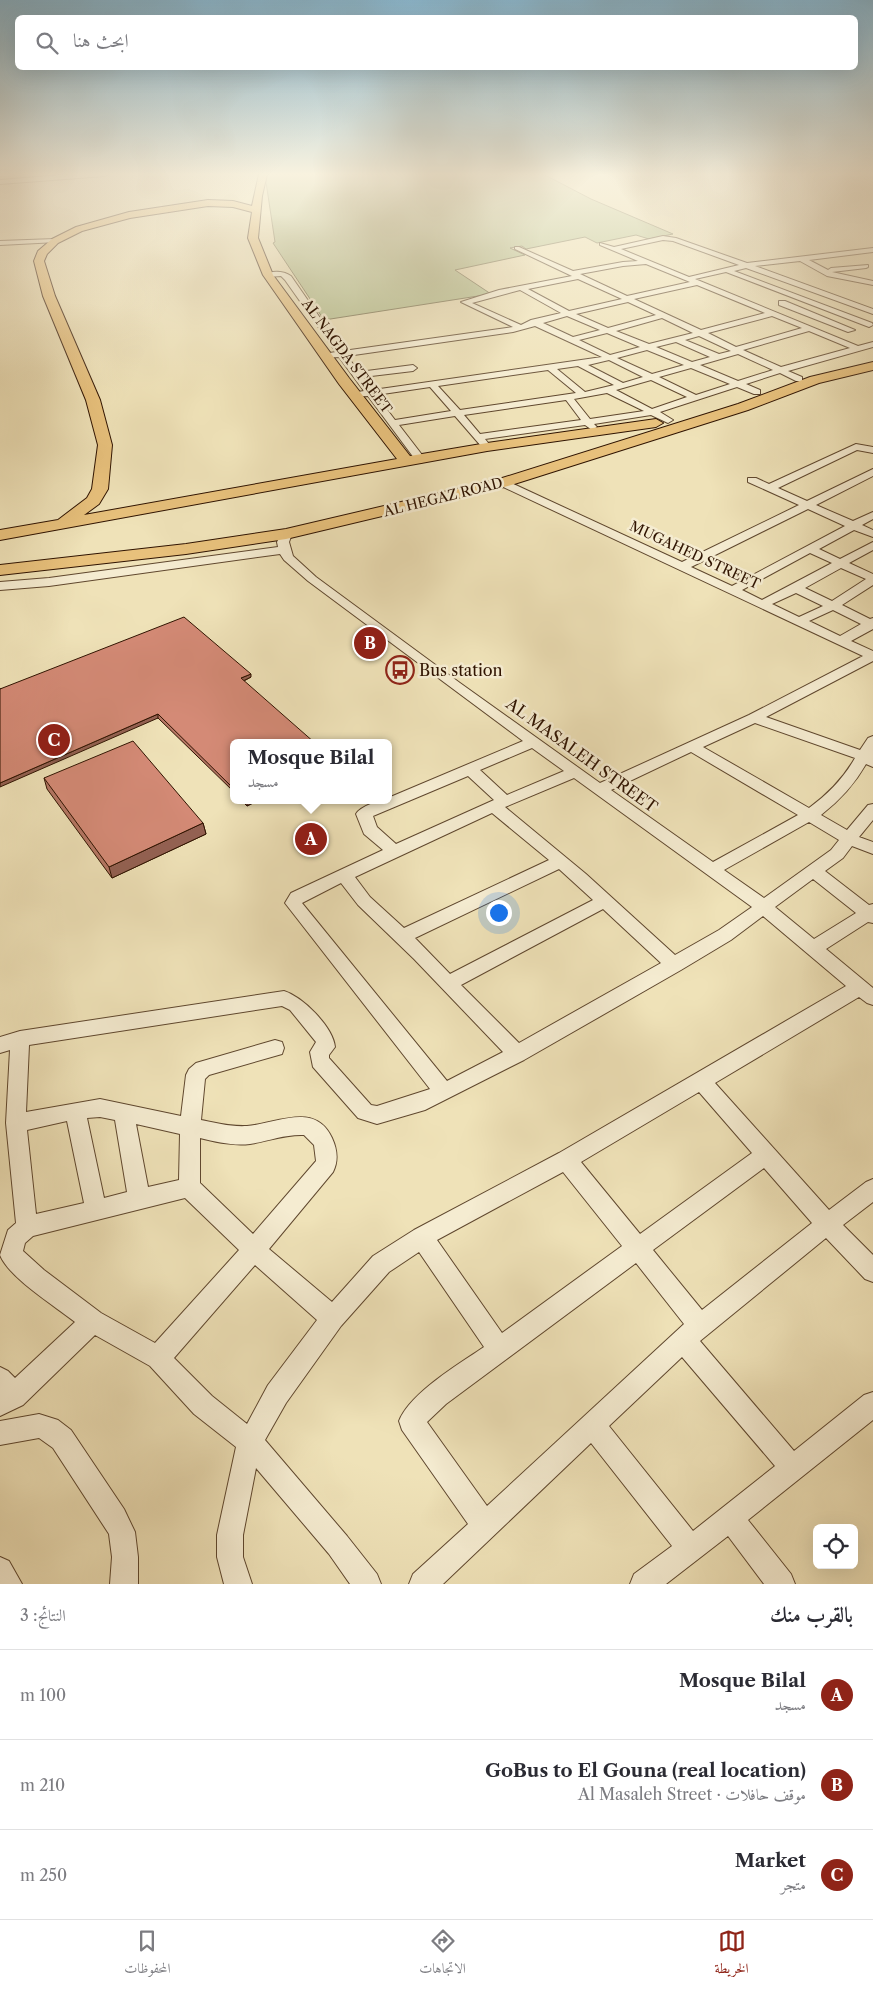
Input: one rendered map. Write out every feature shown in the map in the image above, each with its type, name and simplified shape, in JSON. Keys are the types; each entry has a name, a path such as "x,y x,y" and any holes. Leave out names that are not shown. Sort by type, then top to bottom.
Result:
{"main road":[{"path":"47,248 42,252 39,261 48,296 94,400 105,445 100,489 93,501 57,525"},
{"name":"AL NAGDA STREET","path":"257,248 268,274 354,395 396,446 413,461"},
{"path":"541,438 592,428 668,420 832,368 873,359"},
{"name":"AL HEGAZ ROAD","path":"0,570 168,551 286,534 504,482 628,444 815,380 873,366"},
{"path":"592,428 591,436 603,442 628,444"},
{"path":"0,535 413,461 482,442 541,438 560,439 574,449 573,455 562,465"}],"street":[{"path":"517,248 799,379"},
{"path":"613,248 760,310 857,348"},
{"path":"702,248 873,312"},
{"path":"688,279 749,265 873,250"},
{"path":"864,251 873,257"},
{"path":"820,256 830,261 844,273 873,283"},
{"path":"830,261 873,257"},
{"path":"800,258 825,271 873,274"},
{"path":"850,259 869,267"},
{"path":"521,328 465,302 624,264 647,262"},
{"path":"844,273 869,267"},
{"path":"726,270 871,325"},
{"path":"268,274 283,274 392,423 413,461"},
{"path":"711,275 720,278"},
{"path":"326,356 521,328 534,322 697,283"},
{"path":"521,288 568,314 694,364 758,392"},
{"path":"760,310 824,294"},
{"path":"775,300 851,330"},
{"path":"354,395 581,364 610,358 699,332 771,314"},
{"path":"571,340 663,316"},
{"path":"534,322 696,398"},
{"path":"828,337 871,325"},
{"path":"392,423 608,390 808,329"},
{"path":"676,339 718,357"},
{"path":"432,384 482,442 592,428 652,412 781,370 873,344"},
{"path":"581,364 622,386"},
{"path":"357,375 413,368"},
{"path":"550,368 584,395"},
{"path":"608,390 668,420"},
{"path":"568,397 592,428"},
{"path":"769,488 856,447 873,450"},
{"path":"684,566 873,472"},
{"path":"752,480 873,534"},
{"name":"MUGAHED STREET","path":"504,482 873,656"},
{"path":"733,590 873,515"},
{"path":"0,586 49,582 284,550 283,542 286,534"},
{"path":"763,604 873,545"},
{"path":"810,549 873,579"},
{"name":"AL MASALEH STREET","path":"284,550 288,558 312,579 455,686 765,908 869,993"},
{"path":"799,621 832,606 873,579"},
{"path":"796,588 872,623"},
{"path":"840,641 872,623"},
{"path":"600,789 754,718 873,656"},
{"path":"754,718 868,759"},
{"path":"712,870 810,815 834,798 868,759 873,741"},
{"path":"392,802 534,742"},
{"path":"691,746 850,839 873,848"},
{"path":"470,769 499,804 560,862 675,965"},
{"path":"444,1092 293,903 297,897 344,875 499,804 575,772"},
{"path":"388,804 364,814 370,830 395,852"},
{"path":"0,1045 20,1039 284,998 296,1005 325,1039 326,1047 319,1052 320,1061 365,1112 377,1115 387,1113 444,1092 516,1054 726,935 815,872 837,854 873,809"},
{"path":"402,937 560,862"},
{"path":"813,948 871,913 815,872"},
{"path":"344,875 364,901 450,983 516,1054"},
{"path":"450,983 605,901"},
{"path":"238,1584 230,1557 230,1534 244,1460 250,1442 277,1394 333,1318 381,1264 422,1237 566,1160 700,1081 869,993"},
{"path":"20,1039 16,1123 27,1227"},
{"path":"275,1048 203,1070 196,1075 190,1128 189,1187 254,1250 333,1318"},
{"path":"700,1081 767,1154 827,1224 873,1271"},
{"path":"16,1123 75,1110 100,1108 228,1135 301,1126 310,1127 320,1135 327,1155 326,1165 254,1250 158,1358"},
{"path":"75,1110 96,1209"},
{"path":"124,1114 139,1198"},
{"path":"485,1525 411,1420 437,1395 767,1154"},
{"path":"566,1160 636,1248 692,1332 792,1467"},
{"path":"189,1187 27,1227 16,1237 5,1257 93,1321 158,1358 203,1406 250,1442 338,1545 367,1584"},
{"path":"424,1584 692,1332 827,1224 873,1190"},
{"path":"422,1237 500,1349"},
{"path":"5,1393 93,1321"},
{"path":"658,1580 691,1549 873,1404"},
{"path":"593,1425 691,1549"},
{"path":"0,1433 40,1426 49,1429 62,1439 115,1518 122,1532 124,1584"},
{"path":"730,1518 781,1584"},
{"path":"0,1570 8,1584"}],"green space":[{"path":"276,248 510,248 525,255 455,270 491,294 324,320"}],"building":[{"path":"184,617 251,674 241,678 310,739 230,739 230,785 158,714 0,783 0,689"},
{"path":"133,741 203,823 109,867 44,778"}],"place":[{"name":"GoBus to El Gouna (real location)","path":"370,643"},
{"name":"Bus station","path":"400,670"},
{"name":"Market","path":"54,740"},
{"name":"Mosque Bilal","path":"311,839"}]}
